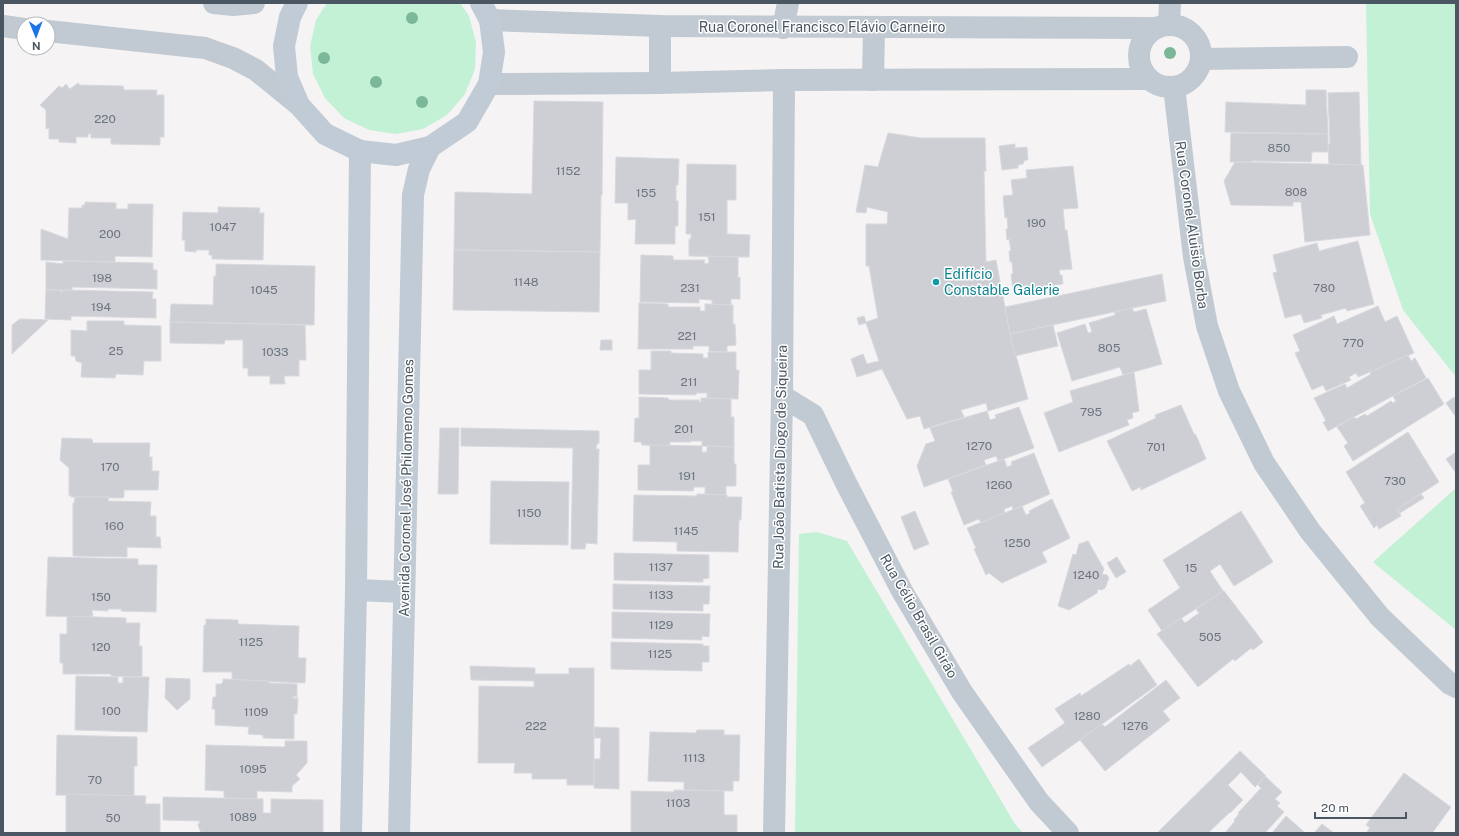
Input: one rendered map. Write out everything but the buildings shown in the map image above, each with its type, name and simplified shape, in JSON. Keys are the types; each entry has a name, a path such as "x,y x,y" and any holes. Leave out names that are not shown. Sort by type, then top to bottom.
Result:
{"main road":[{"path":"297,3 290,17 284,46 287,77 299,104 325,134 360,151 396,155 430,147 466,122 489,84 494,52 485,12"},
{"name":"Avenida Coronel José Philomeno Gomes","path":"399,833 413,195 419,169 430,147"},
{"path":"351,833 356,590 360,151"},
{"path":"356,590 404,592"}],"street":[{"path":"214,3 232,5 254,3"},
{"path":"783,28 788,3"},
{"path":"1162,26 1170,3"},
{"name":"Rua Coronel Francisco Flávio Carneiro","path":"485,12 660,26 874,28 1162,26"},
{"path":"3,26 16,28"},
{"path":"660,26 660,83"},
{"path":"1162,26 1182,27 1193,35 1200,47 1201,59 1197,72 1187,82 1174,87 1161,86 1149,79 1142,69 1139,58 1140,46 1146,35 1162,26"},
{"path":"873,80 874,28"},
{"path":"56,32 205,48 233,58 256,70 299,104"},
{"path":"1201,59 1347,57"},
{"path":"489,84 660,83 784,80 1149,79"},
{"name":"Rua João Batista Diogo de Siqueira","path":"774,833 782,396 784,80"},
{"name":"Rua Coronel Aluisio Borba","path":"1174,87 1194,258 1207,326 1229,391 1264,463 1310,531 1380,617 1450,684 1456,687"},
{"name":"Rua Célio Brasil Girão","path":"782,396 813,415 902,591 962,692 1040,802 1068,833"}],"green space":[{"path":"327,3 460,3 469,16 476,42 475,69 465,94 447,115 423,129 396,134 369,130 344,118 325,98 313,74 310,46 316,20"},
{"path":"1366,3 1456,3 1456,377 1403,310 1370,214"},
{"path":"1456,488 1456,630 1373,562"},
{"path":"817,532 847,541 1015,824 1023,833 795,833 799,534"}],"place":[{"name":"Edifício Constable Galerie","path":"936,282"}]}
